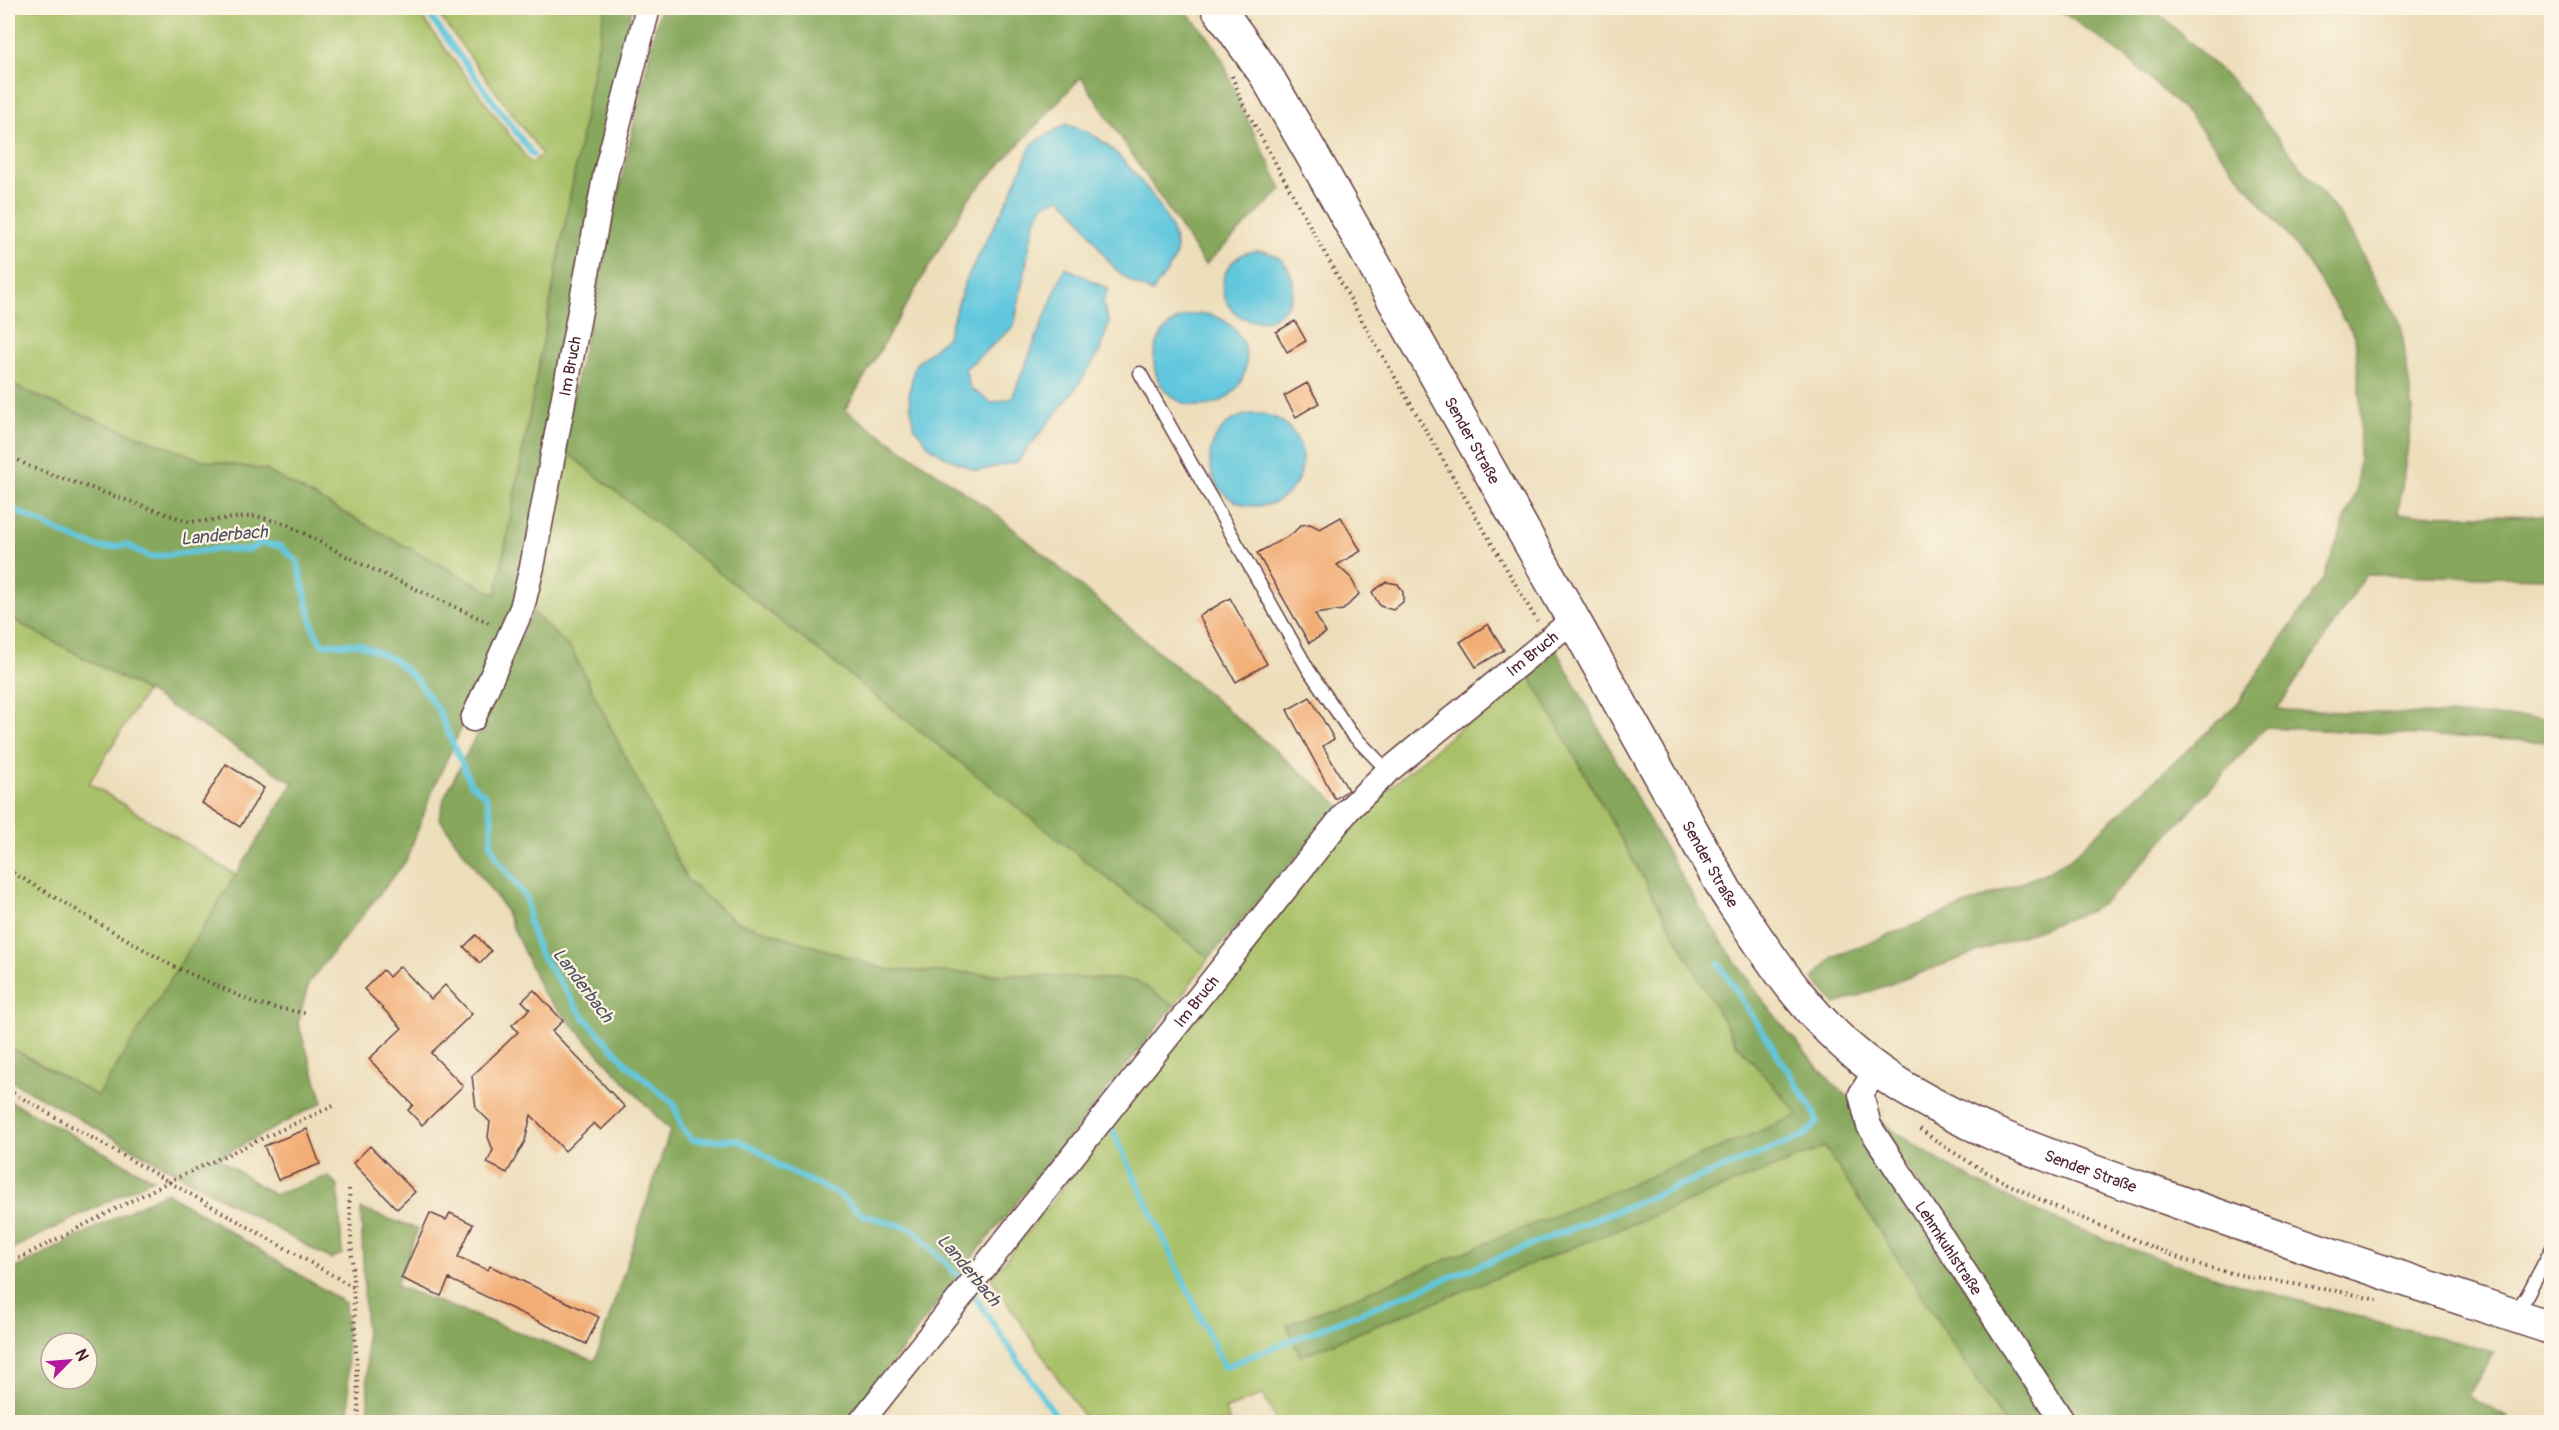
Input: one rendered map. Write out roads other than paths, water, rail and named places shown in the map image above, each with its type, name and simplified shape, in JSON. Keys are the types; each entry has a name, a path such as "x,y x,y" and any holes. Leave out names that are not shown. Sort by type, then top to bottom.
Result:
{"main road":[{"name":"Sender Straße","path":"1218,8 1266,75 1726,892 1788,984 1827,1027 1876,1070 1947,1113 1997,1136 2271,1236 2552,1328"}],"street":[{"name":"Im Bruch","path":"473,718 522,608 532,567 606,172 648,8"},
{"name":"Im Bruch","path":"861,1422 978,1278 1348,810 1388,771 1574,619"},
{"name":"Lehmkuhlstraße","path":"1876,1070 1861,1094 1869,1126 2063,1422"}],"lane":[{"path":"1140,373 1308,669 1352,733 1388,771"},
{"path":"2511,1314 2526,1297 2552,1248"}],"water":[{"path":"1066,124 1096,137 1135,173 1161,209 1170,227 1176,243 1175,257 1168,271 1152,292 1134,284 1120,274 1100,250 1074,211 1061,198 1044,204 1034,223 1014,326 965,369 970,388 992,403 1012,398 1065,267 1108,289 1103,303 1109,323 1099,353 1076,388 1017,462 977,471 945,457 929,446 914,427 909,395 915,365 947,337 966,280 1011,193 1032,144"},
{"path":"1258,251 1271,254 1283,261 1290,273 1293,286 1290,299 1283,311 1271,318 1258,321 1245,318 1233,311 1226,299 1223,286 1226,273 1233,261 1245,254"},
{"path":"1191,314 1209,314 1226,321 1239,334 1246,351 1246,369 1239,386 1226,399 1209,406 1191,406 1174,399 1161,386 1154,369 1154,351 1161,334 1174,321"},
{"path":"1247,414 1265,414 1282,421 1295,434 1302,451 1302,469 1295,486 1282,499 1265,506 1247,506 1230,499 1217,486 1210,469 1210,451 1217,434 1230,421"}],"waterway":[{"path":"424,8 533,155"},
{"name":"Landerbach","path":"8,507 77,540 102,548 127,545 150,557 216,549 248,550 261,543 280,546 297,561 314,630 322,644 359,644 395,660 417,680 438,710 471,784 486,796 492,819 491,845 498,860 527,899 529,923 539,952 583,1016 628,1065 674,1104 682,1128 693,1140 737,1140 759,1150 780,1167 838,1194 863,1215 913,1229 965,1283"},
{"path":"1112,1129 1224,1367 1804,1136 1817,1123 1813,1110 1719,964"},
{"name":"Landerbach","path":"971,1291 1060,1422"}]}
